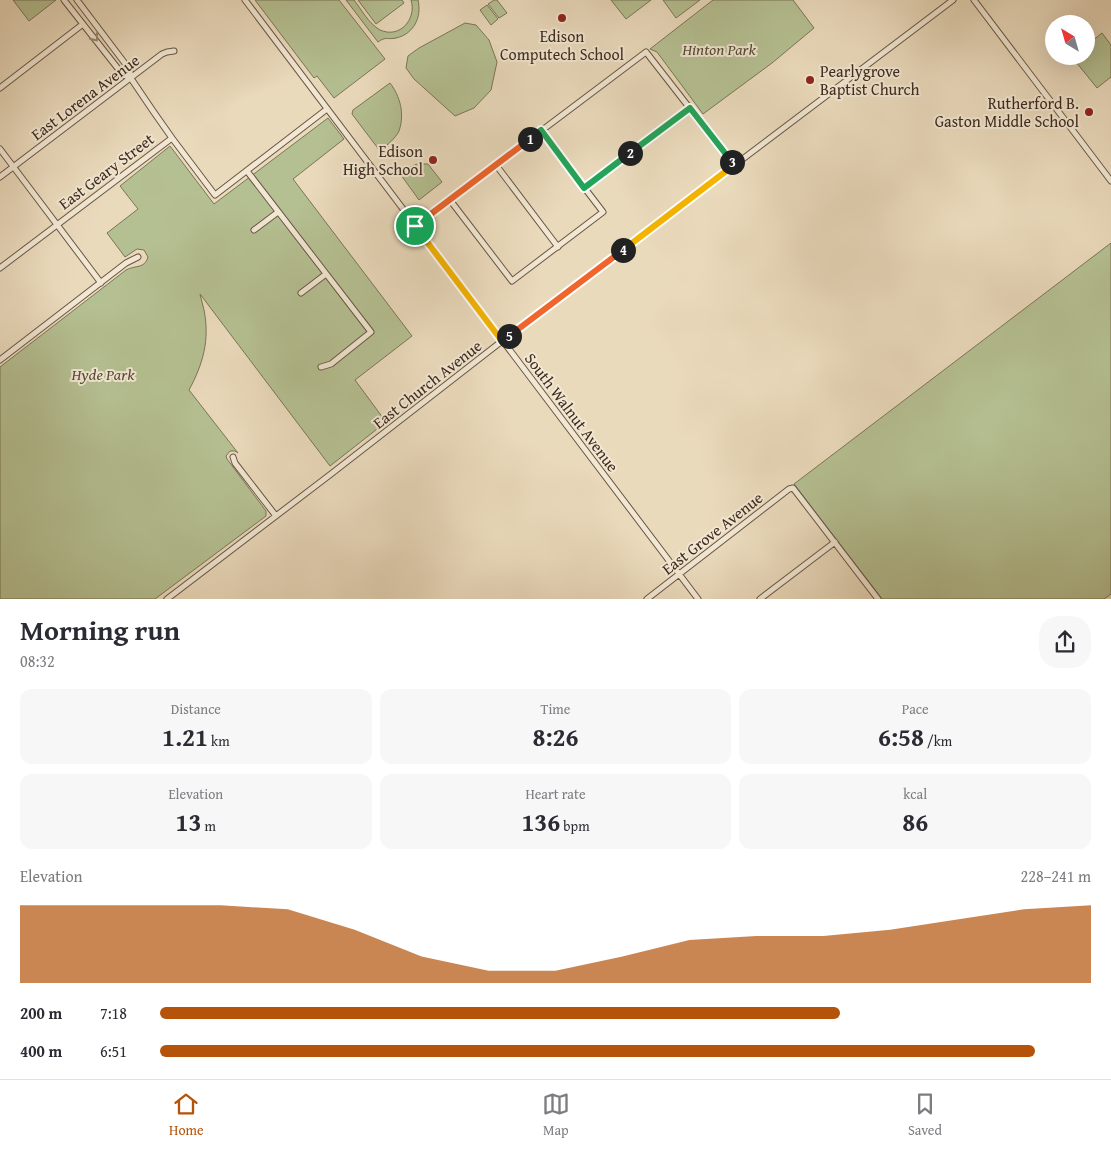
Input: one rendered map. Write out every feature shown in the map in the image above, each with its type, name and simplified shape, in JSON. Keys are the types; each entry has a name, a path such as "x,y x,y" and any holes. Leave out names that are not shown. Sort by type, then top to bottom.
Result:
{"street":[{"path":"64,0 123,75 130,77"},
{"path":"77,0 130,70 130,77 172,138 215,195 328,109"},
{"name":"South Walnut Avenue","path":"245,0 698,599"},
{"name":"East Church Avenue","path":"167,599 502,341 953,0"},
{"path":"974,0 1111,181"},
{"path":"0,88 83,24"},
{"name":"East Lorena Avenue","path":"0,177 130,77 162,54 174,51"},
{"path":"415,226 646,52 734,165"},
{"path":"584,188 690,108"},
{"path":"450,200 512,281 603,212 541,130"},
{"name":"East Geary Street","path":"0,268 172,138"},
{"path":"0,149 101,283"},
{"path":"496,165 558,246"},
{"path":"248,171 371,332 331,364 321,367"},
{"path":"254,230 278,212"},
{"path":"0,360 126,263 138,257"},
{"path":"301,293 326,274"},
{"path":"233,457 235,463 276,516"},
{"name":"East Grove Avenue","path":"646,599 789,489 793,488 835,542"},
{"path":"760,599 835,542 878,599"}],"green space":[{"path":"13,0 56,0 29,21"},
{"path":"255,0 339,0 385,59 334,98 317,76 314,78"},
{"path":"346,0 354,0 372,24 380,30 387,32 394,32 405,26 412,14 411,0 418,0 418,18 408,33 378,42"},
{"path":"358,0 402,0 404,3 376,24"},
{"path":"497,0 507,13 499,18 488,4"},
{"path":"611,0 651,0 626,19"},
{"path":"663,0 700,0 676,18"},
{"name":"Hinton Park","path":"713,0 793,0 814,28 772,63 703,114 657,52 650,49"},
{"path":"487,5 498,19 491,25 480,10"},
{"path":"465,23 476,25 489,40 497,62 491,90 474,108 455,116 414,79 406,68 408,56"},
{"path":"1102,33 1111,45 1111,77 1097,88 1078,65 1095,65 1095,39"},
{"path":"390,83 400,105 401,125 391,142 380,151 352,114 353,110"},
{"name":"Hyde Park","path":"328,118 344,139 293,179 412,336 355,380 386,422 330,466 200,294 206,321 206,342 198,371 189,390 238,453 230,451 226,456 227,459 266,511 266,516 155,599 0,599 0,367 126,270 142,265 147,261 148,257 144,250 137,249 125,257 107,233 138,209 120,186 170,146 214,204"},
{"path":"417,164 428,164 442,182 419,200 401,175 406,169"},
{"path":"1111,243 1111,594 1104,599 882,599 794,484"}],"place":[{"name":"Edison Computech School","path":"562,18"},
{"name":"Pearlygrove Baptist Church","path":"810,80"},
{"name":"Rutherford B. Gaston Middle School","path":"1089,112"},
{"name":"Edison High School","path":"433,160"}],"route":[{"path":"690,108 734,165 502,341 415,226 541,130 584,188 690,108"}]}
